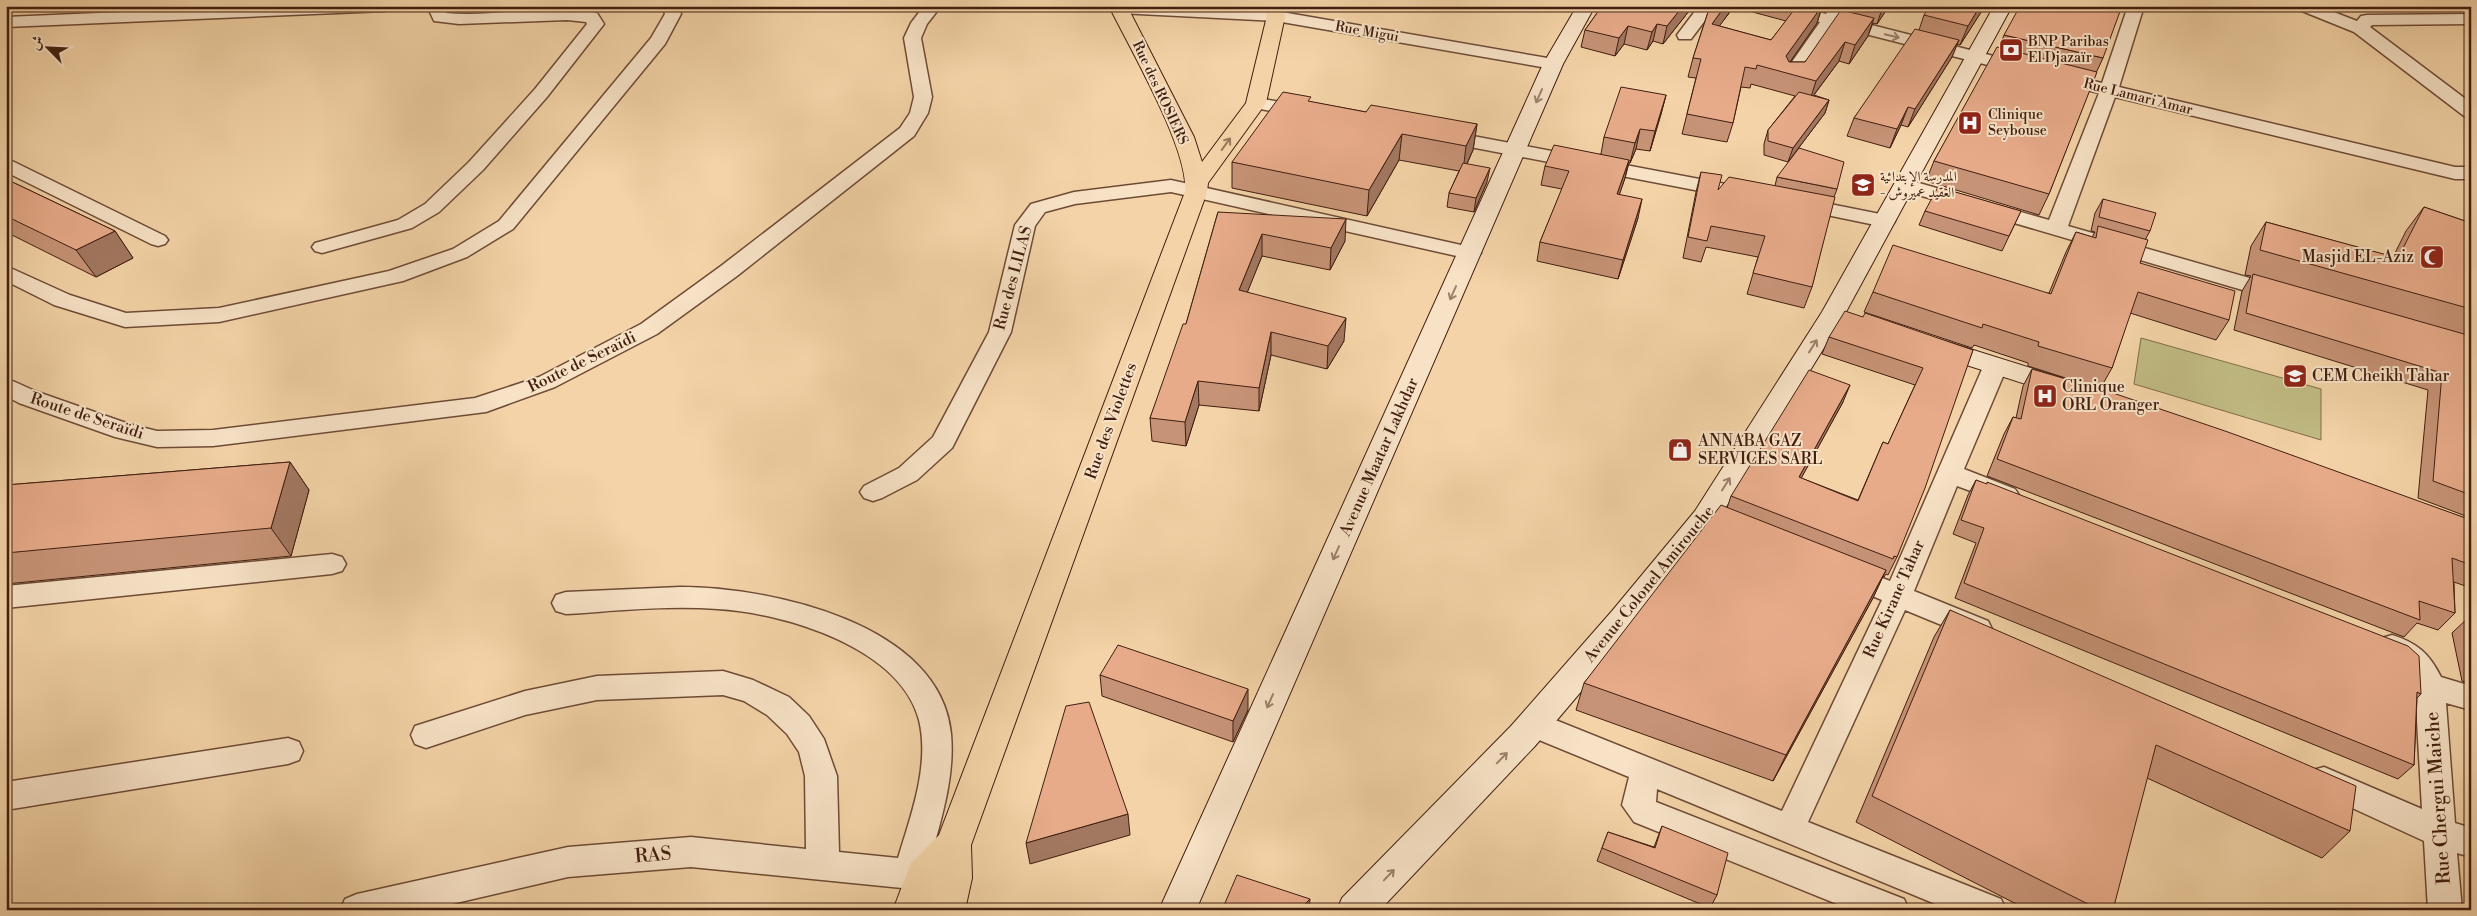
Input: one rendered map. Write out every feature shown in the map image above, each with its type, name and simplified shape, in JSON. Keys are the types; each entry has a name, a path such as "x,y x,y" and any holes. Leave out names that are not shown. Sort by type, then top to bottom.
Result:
{"main road":[{"name":"Avenue Maatar Lakhdar","path":"1177,910 1553,64 1586,6"},
{"name":"Avenue Colonel Amirouche","path":"1355,910 1533,724 1623,620 1705,518 1834,312 1976,58 2003,6"},
{"name":"Rue des ROSIERS","path":"1118,7 1184,137 1197,188"},
{"name":"Rue des Violettes","path":"911,910 937,876 1197,188 1256,103 1274,11"},
{"path":"1834,312 1861,321"},
{"path":"1914,339 1995,367 2090,395"}],"street":[{"path":"6,22 385,6"},
{"path":"322,247 405,224 432,208 476,166 541,93 596,24 591,17 567,15 459,19 440,17 437,10 444,6"},
{"path":"6,272 62,300 125,320 219,315 395,276 460,253 506,225 659,40 673,14 670,6"},
{"name":"Route de Seraïdi","path":"6,386 27,397 124,431 156,439 204,438 346,424 478,406 547,382 649,329 729,271 907,132 917,120 923,107 924,96 912,42 919,23 933,6"},
{"path":"1274,11 1318,6"},
{"path":"1685,35 1708,6"},
{"name":"Rue Lamari Amar","path":"1777,6 2108,90 2454,173 2471,173"},
{"path":"1791,76 1840,6"},
{"path":"2056,230 2108,90 2136,6"},
{"path":"2303,6 2360,28 2471,112"},
{"name":"Rue Migui","path":"1118,7 1274,11 1553,64"},
{"path":"2360,28 2367,20 2471,19"},
{"path":"1256,103 1324,115"},
{"path":"1420,132 1749,194"},
{"path":"6,164 158,240"},
{"path":"1905,185 2301,300"},
{"name":"Rue des LILAS","path":"873,492 908,474 943,442 1000,332 1025,225 1038,208 1074,198 1171,186 1197,188 1470,253"},
{"path":"1778,200 1885,220"},
{"name":"Rue Kirane Tahar","path":"1789,829 1898,595 1995,367"},
{"path":"1949,473 2033,506"},
{"path":"1705,518 1732,529"},
{"path":"6,597 332,564"},
{"path":"1824,566 1998,638"},
{"path":"566,603 718,598 790,611 854,637 884,652 908,673 926,700 936,731 937,876"},
{"name":"Rue Chergui Maiche","path":"2368,637 2405,651 2421,664 2430,686 2445,910"},
{"path":"426,736 525,703 597,688 723,683 752,692 778,706 798,725 812,748 821,776 823,866"},
{"path":"2430,686 2471,698"},
{"path":"1533,724 1989,910"},
{"path":"6,796 288,751"},
{"path":"2298,768 2441,832 2471,843"},
{"path":"1646,770 1638,805 1645,812 1892,910"},
{"name":"RAS","path":"357,910 568,862 691,852 937,876"}],"shaded area":[{"path":"2141,338 2321,389 2321,440 2134,384"}],"building":[{"path":"1602,6 1683,6 1667,26 1657,24 1652,32 1628,26 1619,38 1585,30"},
{"path":"1710,6 1725,6 1712,24 1771,40 1797,6 1822,6 1786,56 1789,62 1805,62 1841,10 1874,18 1855,45 1845,42 1816,81 1757,65 1756,69 1745,67 1733,123 1687,114 1701,59 1693,58"},
{"path":"1930,6 1980,6 1968,26 1924,15"},
{"path":"2020,6 2122,6 2103,58 2004,35"},
{"path":"1915,29 1959,40 1915,109 1908,107 1897,129 1854,118"},
{"path":"1997,47 2097,72 2049,194 1934,161"},
{"path":"1621,87 1666,95 1655,131 1640,129 1635,143 1604,137"},
{"path":"1283,92 1311,97 1308,101 1366,112 1371,105 1477,124 1466,146 1402,134 1369,190 1232,162"},
{"path":"1799,92 1829,100 1793,148 1768,141 1768,130"},
{"path":"1554,145 1629,160 1617,194 1642,199 1623,260 1540,242 1569,171 1545,166"},
{"path":"1799,148 1844,162 1837,189 1777,177"},
{"path":"1463,163 1490,168 1476,198 1449,193"},
{"path":"1701,172 1722,175 1718,190 1729,177 1835,197 1812,287 1753,273 1765,236 1711,226 1707,241 1688,237"},
{"path":"6,179 115,231 76,250 6,216"},
{"path":"1938,187 2021,211 2009,236 1925,211"},
{"path":"2103,199 2156,213 2150,231 2099,217"},
{"path":"2424,207 2471,223 2471,309 2260,250 2266,222 2398,258"},
{"path":"1218,212 1346,219 1331,248 1262,234 1239,290 1346,318 1328,346 1271,332 1259,388 1198,381 1185,422 1150,418 1183,324 1186,324"},
{"path":"2098,226 2148,240 2140,263 2235,291 2229,320 2138,292 2112,368 2038,346 2039,342 1983,324 1982,328 1873,292 1893,245 2051,294 2076,232 2096,238"},
{"path":"2253,274 2471,336 2471,495 2433,481 2442,373 2246,313"},
{"path":"1845,311 1863,317 1865,313 1973,350 1925,488 1897,557 1894,556 1893,559 1731,496 1809,370 1850,385 1799,477 1858,501 1883,442 1888,444 1923,368 1829,337"},
{"path":"2032,369 2110,392 2225,431 2471,520 2471,565 2452,558 2455,613 2419,601 2420,620 1997,459 2013,417 2021,419"},
{"path":"290,462 271,528 6,553 6,485"},
{"path":"1976,480 1987,484 1987,482 2408,646 2419,656 2421,694 2417,692 2414,765 1964,583 1984,528 1961,520"},
{"path":"1721,505 1886,570 1786,755 1584,683"},
{"path":"1950,610 2356,786 2350,831 2156,745 2113,910 2100,910 1872,796"},
{"path":"1118,645 1248,689 1233,721 1100,675"},
{"path":"1089,702 1128,814 1026,843 1066,706"},
{"path":"1662,826 1728,853 1717,895 1602,848 1608,832 1655,848"},
{"path":"1237,875 1310,899 1299,910 1222,910"}],"place":[{"name":"BNP Paribas El Djazaïr","path":"2011,50"},
{"name":"Clinique Seybouse","path":"1970,123"},
{"name":"المدرسة الإبتدائية - العقيد عميروش","path":"1863,185"},
{"name":"Masjid EL-Aziz","path":"2432,257"},
{"name":"CEM Cheikh Tahar","path":"2295,376"},
{"name":"Clinique ORL Oranger","path":"2045,396"},
{"name":"ANNABA GAZ SERVICES SARL","path":"1680,450"}]}
